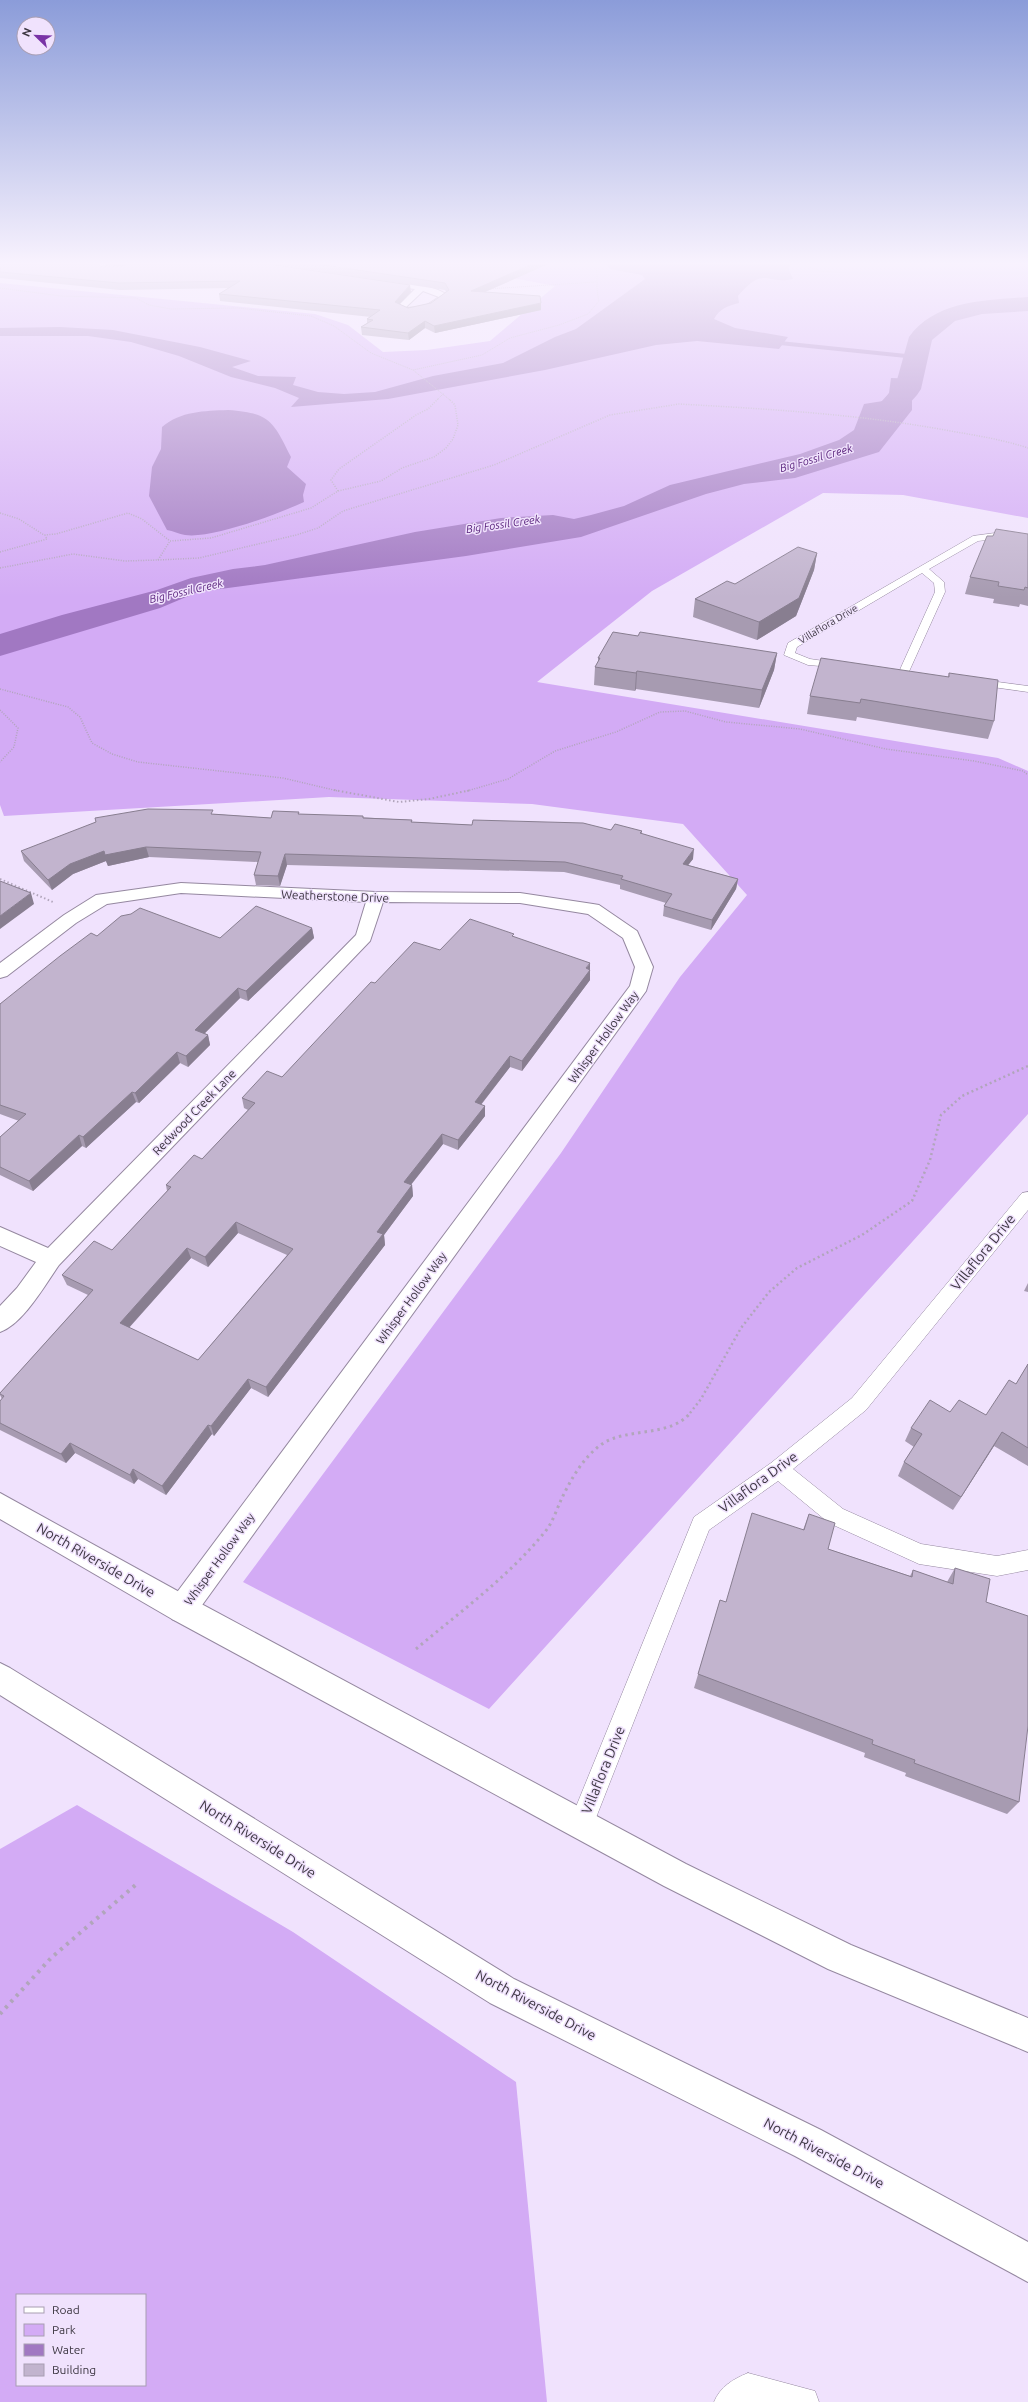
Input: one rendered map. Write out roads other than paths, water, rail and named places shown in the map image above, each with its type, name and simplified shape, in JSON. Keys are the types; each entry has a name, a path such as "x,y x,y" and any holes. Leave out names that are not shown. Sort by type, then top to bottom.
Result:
{"street":[{"name":"Weatherstone Drive","path":"0,972 79,913 102,899 181,888 376,897 520,898 593,909 631,935 644,967 640,987"},
{"name":"Redwood Creek Lane","path":"0,1322 25,1295 51,1259 364,937 376,897"},
{"name":"Whisper Hollow Way","path":"182,1609 640,987"},
{"path":"0,1236 51,1259"},
{"name":"North Riverside Drive","path":"0,1505 182,1609 675,1875 840,1957 1028,2035"},
{"name":"North Riverside Drive","path":"0,1678 502,1991 808,2142 1028,2263"}],"lane":[{"name":"Villaflora Drive","path":"855,668 808,662 789,655 792,646 922,568 976,538 1003,535 1028,538"},
{"path":"890,672 907,674 940,592 940,582 922,568"},
{"path":"966,681 1028,689"},
{"name":"Villaflora Drive","path":"581,1824 701,1524 778,1469 859,1404 1028,1198"},
{"path":"778,1469 836,1516 919,1554 997,1566 1028,1560"},
{"path":"729,2402 748,2388 804,2402"}],"water":[{"path":"224,374 296,377 293,385 318,392 344,394 375,392 443,374 523,374 388,399 291,407 299,398 275,388"},
{"path":"891,378 921,379 912,396 912,410 879,452 795,478 744,484 706,494 581,537 466,556 198,592 160,608 0,656 0,634 62,615 157,590 191,578 233,569 265,565 415,532 501,518 553,515 574,519 624,506 670,485 800,454 839,440 854,430 864,404 883,401 889,393"},
{"path":"228,410 242,411 262,417 274,427 291,457 287,467 306,484 303,495 304,502 262,519 211,533 185,535 167,530 149,496 152,467 161,449 162,427 185,415"}],"waterway":[{"name":"Big Fossil Creek","path":"860,441 908,389 912,374"}]}
